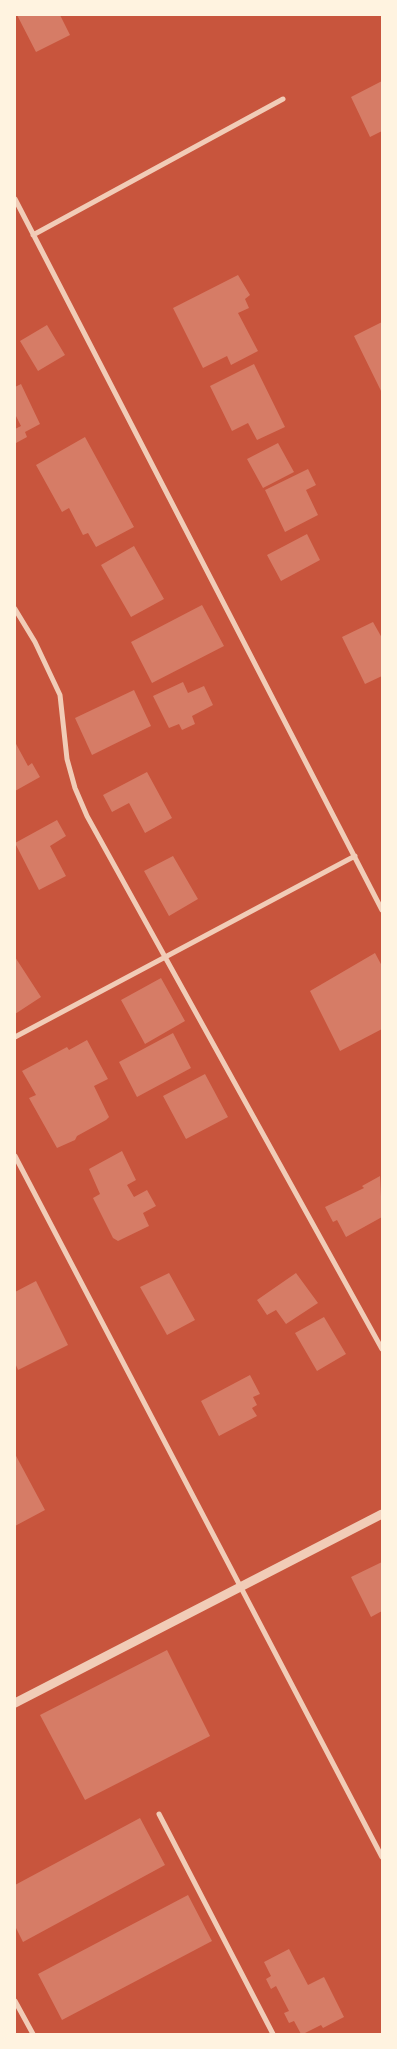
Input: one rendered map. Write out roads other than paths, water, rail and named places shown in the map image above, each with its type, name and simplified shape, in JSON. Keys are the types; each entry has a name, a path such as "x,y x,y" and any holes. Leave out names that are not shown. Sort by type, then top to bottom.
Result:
{"street":[{"path":"33,235 283,98"},
{"path":"15,200 382,910"},
{"path":"15,609 35,642 60,695 67,759 75,788 86,816 382,1349"},
{"path":"15,1037 355,856"},
{"path":"15,1156 382,1857"},
{"path":"15,1703 382,1514"},
{"path":"159,1814 273,2034"},
{"path":"15,2000 32,2034"}]}
